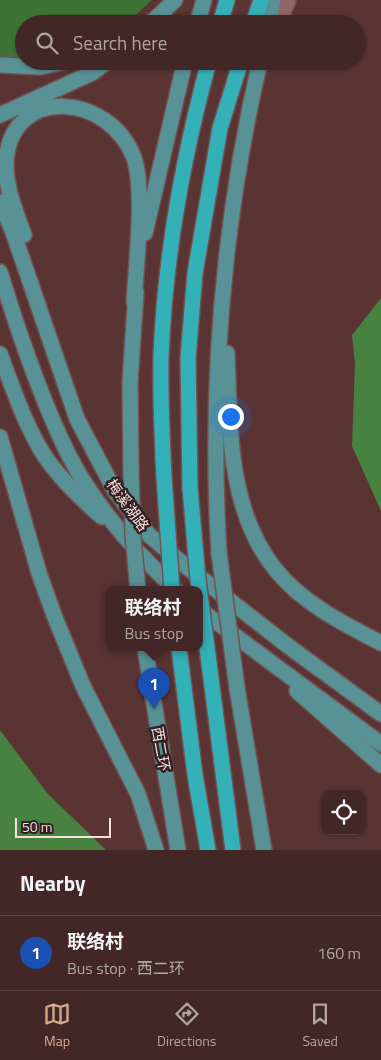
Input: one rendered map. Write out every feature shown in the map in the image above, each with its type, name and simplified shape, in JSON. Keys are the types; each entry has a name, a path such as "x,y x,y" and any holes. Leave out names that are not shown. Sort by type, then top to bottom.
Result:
{"highway":[{"path":"223,15 227,0"},
{"path":"256,15 261,0"},
{"path":"172,586 161,416 161,355 177,204 191,128 207,70"},
{"path":"199,586 190,488 188,358 195,273 220,128 238,70"},
{"path":"203,618 233,850"},
{"path":"179,651 195,775 208,850"}],"main road":[{"path":"159,15 175,0"},
{"path":"199,15 204,0"},
{"path":"270,15 273,0"},
{"path":"0,64 15,65"},
{"path":"0,115 96,70"},
{"path":"134,302 147,219 183,70"},
{"path":"258,70 230,224 217,377 215,490 219,553 237,688 264,850"},
{"path":"78,419 53,329 10,194 7,177 9,146 15,132 29,118 49,107 63,105 91,111 116,127 133,157 138,182 130,382 133,537 138,586"},
{"name":"梅溪湖路","path":"0,202 13,232 78,419 115,491 149,535 288,646 381,714"},
{"name":"梅溪湖路","path":"0,272 60,438 86,482 122,533 144,561 172,586"},
{"path":"225,281 234,459 240,496 248,522 275,569 292,586 346,626 381,643"},
{"path":"0,354 42,452 62,478 122,533"},
{"path":"0,437 39,573 54,615 83,686 138,794 156,850"},
{"path":"203,612 381,744"},
{"path":"288,646 381,701"},
{"path":"254,649 323,716 381,765"},
{"name":"西二环","path":"145,651 178,850"},
{"path":"251,773 270,850"}],"street":[{"path":"282,15 288,0"},
{"path":"255,83 260,70"}],"green space":[{"path":"0,0 152,0 136,15 15,15 15,60 0,56"},
{"path":"381,298 381,511 352,446 355,364 352,335"},
{"path":"0,730 48,794 106,850 0,850"}],"place":[{"name":"联络村","path":"154,709"}]}
